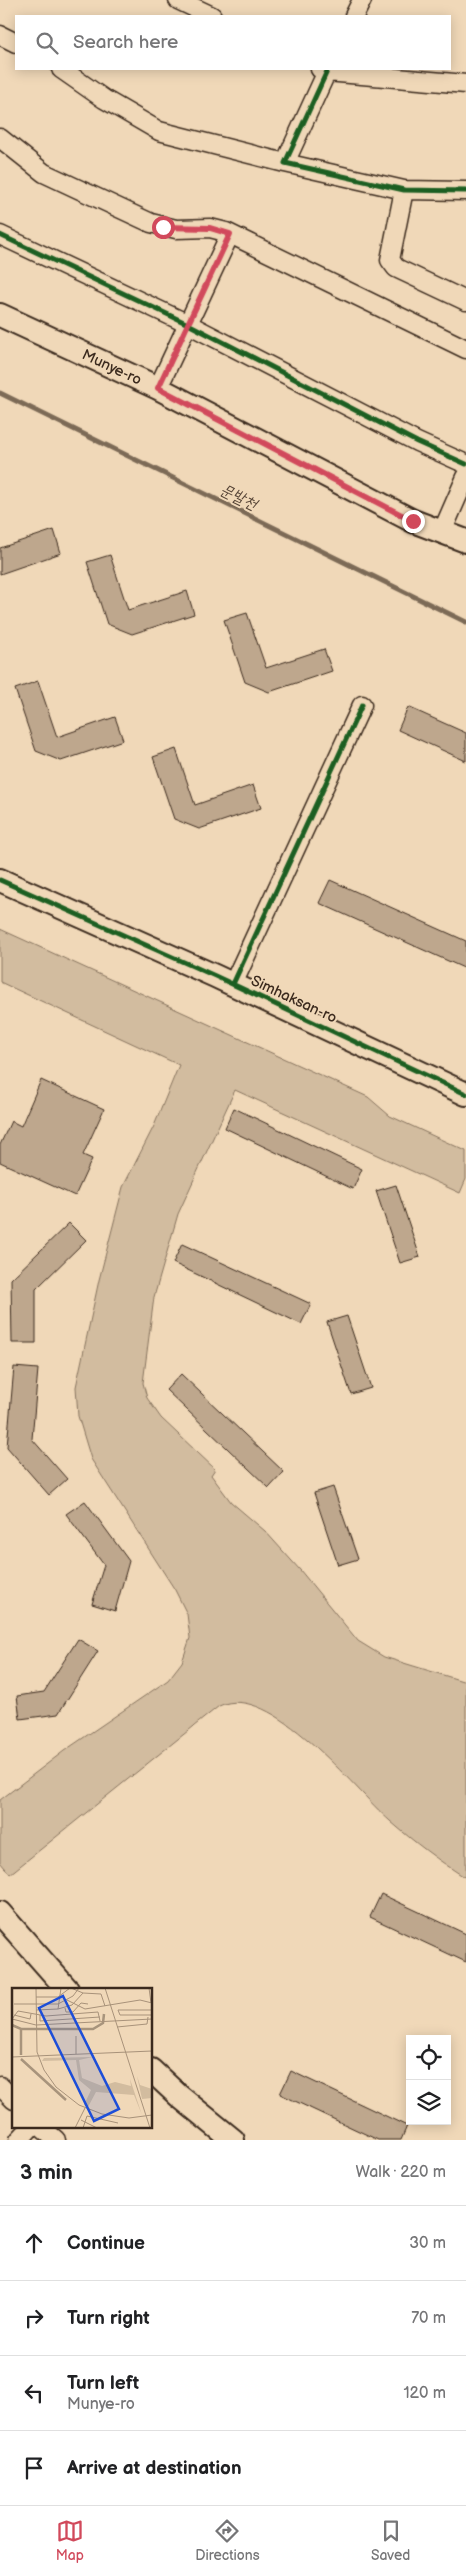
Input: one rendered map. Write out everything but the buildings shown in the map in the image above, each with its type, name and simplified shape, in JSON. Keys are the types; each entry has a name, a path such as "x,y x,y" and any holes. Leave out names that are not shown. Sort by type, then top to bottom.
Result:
{"street":[{"path":"178,0 210,15"},
{"path":"354,15 362,0"},
{"path":"0,34 15,42"},
{"path":"62,70 104,99 159,131 285,163 404,190 466,191"},
{"path":"285,163 325,70 466,84"},
{"path":"0,138 44,173 151,223 176,229 210,228 230,234 466,349"},
{"path":"404,190 390,260 396,268 466,302"},
{"path":"158,388 230,234"},
{"path":"0,235 188,324 417,442 466,464"},
{"name":"Munye-ro","path":"0,315 158,388 413,521 466,541"},
{"path":"442,532 466,477"},
{"path":"233,984 362,705"},
{"name":"Simhaksan-ro","path":"0,880 233,984 466,1094"},
{"path":"0,1913 66,1988"},
{"path":"152,2071 179,2096 233,2140"},
{"path":"0,2086 12,2098"},
{"path":"19,2140 30,2128"},
{"path":"42,2128 56,2140"}],"shaded area":[{"path":"0,929 368,1097 390,1116 466,1151 466,1179 460,1193 235,1090 178,1214 154,1297 143,1383 147,1398 161,1418 215,1469 211,1475 231,1502 265,1531 300,1570 358,1641 384,1657 466,1682 466,1878 427,1851 390,1821 334,1764 286,1723 263,1709 240,1702 219,1706 10,1874 0,1862 0,1800 64,1751 168,1680 182,1662 190,1638 187,1614 175,1590 91,1459 78,1416 76,1387 99,1280 123,1187 154,1126 179,1065 0,982"}],"waterway":[{"name":"문발천","path":"0,393 466,622"}],"cycle path":[{"path":"328,70 285,163 404,190 466,191"},
{"path":"0,235 188,324 417,442 466,464"},
{"path":"233,984 362,705"},
{"path":"0,880 215,976 466,1094"}],"route":[{"path":"163,227 176,229 210,228 230,234 158,388 413,521"}]}
